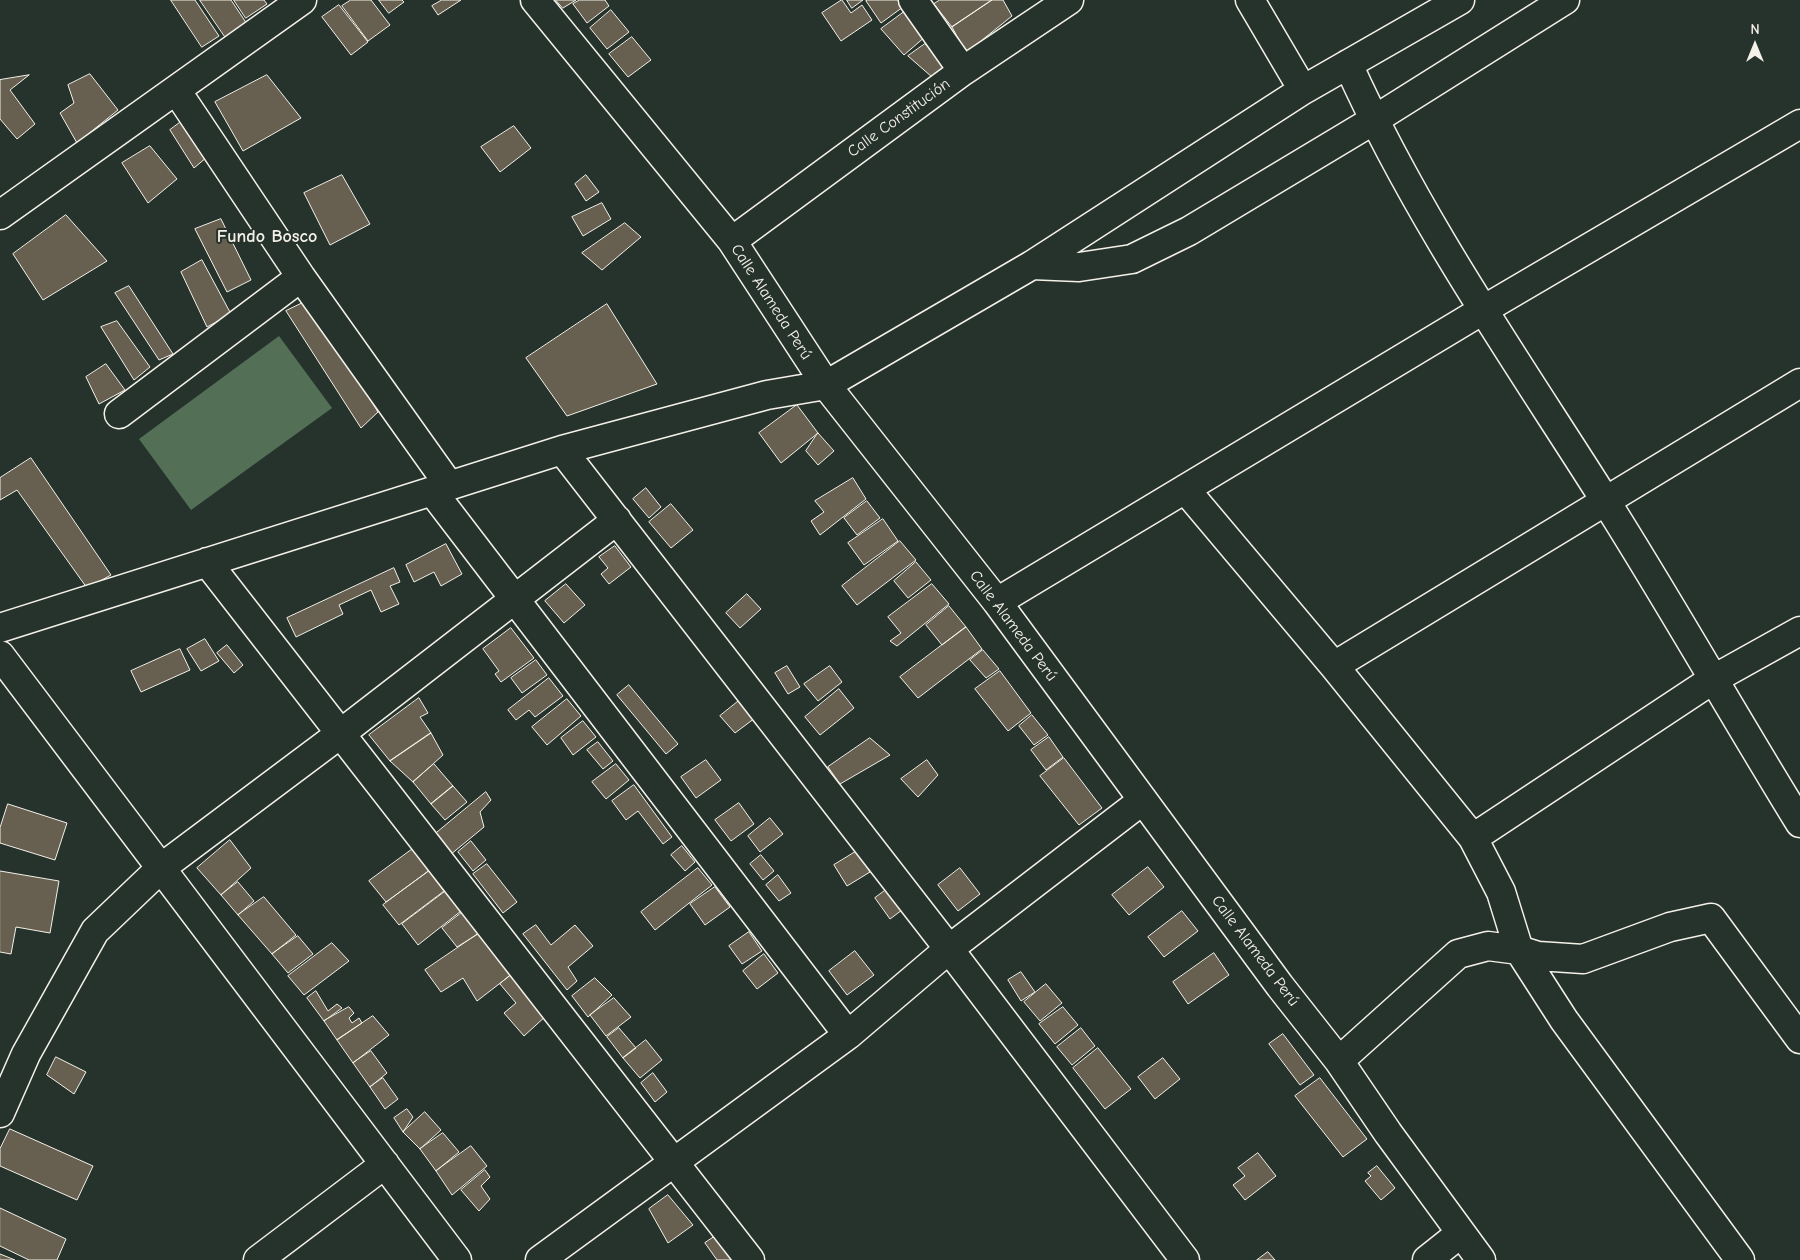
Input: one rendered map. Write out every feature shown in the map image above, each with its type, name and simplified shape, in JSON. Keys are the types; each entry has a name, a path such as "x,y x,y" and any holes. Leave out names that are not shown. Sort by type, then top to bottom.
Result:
{"street":[{"path":"0,215 302,0"},
{"name":"Calle Alameda Perú","path":"535,0 732,242 826,385 997,602 1280,986 1339,1061 1388,1133 1482,1260"},
{"path":"913,0 963,71"},
{"name":"Calle Constitución","path":"732,242 963,71 1069,0"},
{"path":"1250,0 1303,90"},
{"path":"0,628 562,450 767,395 826,385 1032,265 1303,90 1460,0"},
{"path":"1032,265 1078,267 1132,259 1189,230 1374,120 1565,0"},
{"path":"1348,64 1374,120 1483,310 1606,502 1800,823"},
{"path":"176,90 514,600 848,1035"},
{"path":"997,602 1483,310 1800,124"},
{"path":"119,414 301,277"},
{"path":"1334,666 1800,383"},
{"path":"562,450 949,948 1184,1260"},
{"path":"1185,489 1334,666 1473,838 1501,892 1519,950 1564,1020 1740,1260"},
{"path":"0,1113 26,1054 95,931 161,868 340,734 617,520"},
{"path":"207,562 750,1260"},
{"path":"1473,838 1712,680 1800,631"},
{"path":"0,655 457,1260"},
{"path":"540,1260 674,1164 848,1035 949,948 1143,800"},
{"path":"1339,1061 1458,954 1488,946 1519,950 1538,956 1583,959 1670,927 1711,918 1800,1039"},
{"path":"258,1260 385,1164"},
{"path":"1427,1260 1461,1233"}],"green space":[{"path":"279,336 332,408 191,510 139,439"}],"building":[{"path":"171,0 195,0 219,36 202,47"},
{"path":"200,0 231,0 247,24 226,38"},
{"path":"234,0 264,0 267,4 246,18"},
{"path":"351,0 371,0 390,25 368,41 342,6"},
{"path":"379,0 402,0 404,2 389,13"},
{"path":"442,0 461,0 438,15 432,6"},
{"path":"556,0 576,0 563,8"},
{"path":"580,0 605,0 609,6 587,23 573,4"},
{"path":"842,0 851,13 862,5 872,20 841,41 822,13"},
{"path":"847,0 863,0 852,8"},
{"path":"898,0 903,7 881,23 866,1"},
{"path":"940,0 992,0 952,27 934,4"},
{"path":"992,0 1003,0 1012,16 966,53 952,27"},
{"path":"339,5 368,42 351,55 322,17"},
{"path":"611,10 629,32 607,49 590,28"},
{"path":"904,12 926,36 904,55 881,29"},
{"path":"632,37 651,60 628,77 609,54"},
{"path":"925,44 946,65 932,77 908,56"},
{"path":"90,74 118,110 77,143 60,113 74,103 68,85"},
{"path":"29,75 10,90 35,124 17,139 0,119 0,80"},
{"path":"267,75 301,118 243,151 215,102"},
{"path":"189,116 213,152 194,168 170,130"},
{"path":"514,126 531,148 500,172 481,147"},
{"path":"150,146 177,179 148,203 122,163"},
{"path":"342,175 370,224 330,245 304,193"},
{"path":"586,175 599,192 586,201 575,184"},
{"path":"602,203 611,219 583,236 572,217"},
{"path":"66,215 107,261 43,300 13,254"},
{"path":"221,219 251,280 227,292 195,229"},
{"path":"625,223 641,237 602,270 582,253"},
{"path":"202,260 231,314 207,327 181,272"},
{"path":"129,286 173,354 159,360 115,293"},
{"path":"309,300 378,412 361,428 286,311"},
{"path":"607,304 657,384 567,416 526,358"},
{"path":"117,321 150,367 134,380 101,327"},
{"path":"106,364 125,390 99,404 86,377"},
{"path":"797,405 818,433 781,463 759,433"},
{"path":"818,433 834,451 818,465 806,451"},
{"path":"31,458 111,575 87,588 17,490 0,500 0,478"},
{"path":"853,478 866,499 820,535 811,521 824,512 815,501"},
{"path":"646,488 661,507 649,518 633,499"},
{"path":"867,501 880,518 857,535 844,518"},
{"path":"671,504 693,530 671,548 649,522"},
{"path":"883,519 898,541 864,565 848,543"},
{"path":"900,541 916,560 857,605 842,586"},
{"path":"446,544 462,574 441,586 434,572 414,582 406,565"},
{"path":"615,546 631,567 609,584 601,574 608,568 599,557"},
{"path":"916,562 931,580 908,598 894,581"},
{"path":"394,568 400,582 390,586 399,604 381,612 371,590 339,605 343,614 296,637 287,618"},
{"path":"566,584 585,605 564,623 545,601"},
{"path":"932,584 949,604 897,646 890,641 901,633 888,617"},
{"path":"747,594 761,609 740,628 726,613"},
{"path":"949,606 966,627 942,645 926,625"},
{"path":"966,627 982,649 918,698 900,677"},
{"path":"511,628 534,658 501,682 495,674 499,671 483,649"},
{"path":"205,639 219,661 201,671 187,649"},
{"path":"227,645 243,665 234,673 217,653"},
{"path":"180,649 190,670 141,692 131,671"},
{"path":"983,650 999,669 986,678 970,660"},
{"path":"536,660 547,675 522,693 511,678"},
{"path":"787,666 800,687 788,694 775,673"},
{"path":"830,666 842,682 818,701 804,684"},
{"path":"1000,671 1031,713 1008,731 975,689"},
{"path":"549,678 563,696 535,717 529,710 516,720 508,710"},
{"path":"629,685 678,744 666,754 617,695"},
{"path":"839,689 854,708 820,735 805,717"},
{"path":"419,698 428,713 420,717 431,733 390,761 369,735"},
{"path":"567,699 581,716 547,745 532,727"},
{"path":"740,700 755,718 735,733 720,716"},
{"path":"1032,715 1048,735 1034,745 1019,726"},
{"path":"583,721 596,737 573,755 561,738"},
{"path":"431,733 443,755 413,782 390,761"},
{"path":"1049,737 1063,757 1046,770 1031,750"},
{"path":"870,738 890,755 840,784 828,767"},
{"path":"598,742 613,761 603,769 587,750"},
{"path":"1064,758 1102,808 1079,825 1040,776"},
{"path":"706,760 721,780 696,798 681,777"},
{"path":"927,760 938,775 918,797 901,779"},
{"path":"434,764 453,786 431,804 413,782"},
{"path":"616,764 629,780 606,799 592,782"},
{"path":"634,785 672,837 663,844 638,811 626,820 612,801"},
{"path":"453,786 467,802 445,820 431,804"},
{"path":"486,792 491,800 480,812 484,827 450,855 434,835"},
{"path":"739,803 754,824 731,841 715,820"},
{"path":"8,804 67,823 55,860 0,843 0,828"},
{"path":"770,818 783,834 760,852 748,836"},
{"path":"230,840 251,868 221,895 197,868"},
{"path":"471,841 486,860 473,871 458,852"},
{"path":"682,846 695,862 685,871 671,855"},
{"path":"414,848 430,870 386,902 369,881"},
{"path":"857,851 870,872 847,886 834,865"},
{"path":"761,855 774,871 763,880 750,864"},
{"path":"487,864 517,902 503,913 473,874"},
{"path":"1148,867 1164,887 1129,915 1112,895"},
{"path":"698,868 712,885 655,930 641,912"},
{"path":"960,868 980,894 958,911 938,885"},
{"path":"0,871 59,881 50,933 16,927 11,954 0,952"},
{"path":"429,871 444,891 399,925 383,905"},
{"path":"778,875 791,893 779,901 766,885"},
{"path":"238,882 254,901 238,915 221,895"},
{"path":"715,887 730,907 705,925 690,904"},
{"path":"890,887 906,907 890,919 875,898"},
{"path":"446,891 461,911 418,945 402,924"},
{"path":"264,897 296,935 272,954 238,915"},
{"path":"464,911 481,932 457,947 442,928"},
{"path":"1182,911 1198,931 1164,957 1148,937"},
{"path":"536,925 551,945 575,925 593,946 568,967 577,981 567,990 523,934"},
{"path":"481,932 512,974 477,1001 463,978 441,992 425,970"},
{"path":"749,932 762,951 742,964 729,946"},
{"path":"298,936 313,954 288,973 272,954"},
{"path":"332,943 349,961 304,995 288,976"},
{"path":"855,951 874,975 847,995 829,971"},
{"path":"1214,953 1229,975 1188,1004 1173,982"},
{"path":"764,954 778,973 757,989 743,971"},
{"path":"1021,972 1035,992 1021,1001 1008,980"},
{"path":"512,974 547,1015 524,1036 504,1013 516,1003 500,984"},
{"path":"595,978 612,995 588,1017 572,996"},
{"path":"1046,984 1062,1003 1040,1021 1024,1002"},
{"path":"316,991 328,1011 337,1004 342,1008 324,1021 307,998"},
{"path":"614,998 631,1017 606,1036 590,1015"},
{"path":"349,1007 354,1013 349,1018 352,1023 359,1018 362,1023 337,1040 324,1021"},
{"path":"1063,1007 1078,1025 1055,1044 1039,1024"},
{"path":"373,1016 389,1035 353,1063 337,1040"},
{"path":"619,1028 636,1048 623,1058 607,1037"},
{"path":"1081,1028 1095,1046 1072,1065 1057,1047"},
{"path":"1283,1034 1314,1075 1300,1085 1269,1044"},
{"path":"646,1040 662,1060 640,1078 623,1058"},
{"path":"1098,1048 1131,1089 1105,1109 1073,1068"},
{"path":"371,1051 387,1073 370,1087 353,1063"},
{"path":"56,1057 86,1072 74,1094 47,1075"},
{"path":"1163,1058 1180,1079 1155,1099 1138,1077"},
{"path":"653,1073 667,1092 655,1102 641,1083"},
{"path":"383,1078 398,1099 385,1109 370,1087"},
{"path":"1320,1078 1367,1139 1343,1157 1295,1096"},
{"path":"407,1109 413,1117 403,1132 394,1118"},
{"path":"425,1112 441,1130 420,1149 403,1132"},
{"path":"10,1129 93,1166 77,1200 0,1166 0,1149"},
{"path":"443,1133 459,1152 436,1171 420,1149"},
{"path":"471,1146 487,1166 452,1195 436,1171"},
{"path":"1258,1153 1276,1176 1245,1200 1233,1185 1245,1176 1238,1168"},
{"path":"1377,1166 1395,1188 1381,1200 1365,1181 1371,1176 1368,1173"},
{"path":"485,1170 490,1177 481,1186 490,1199 479,1211 461,1190"},
{"path":"668,1195 693,1225 668,1243 649,1209"},
{"path":"0,1208 66,1239 57,1260 29,1260 0,1246"},
{"path":"717,1235 737,1260 717,1260 705,1243"},
{"path":"1268,1252 1275,1260 1257,1260"},
{"path":"0,1254 15,1260 0,1260"}],"district":[{"name":"Fundo Bosco","path":"267,237"}]}
